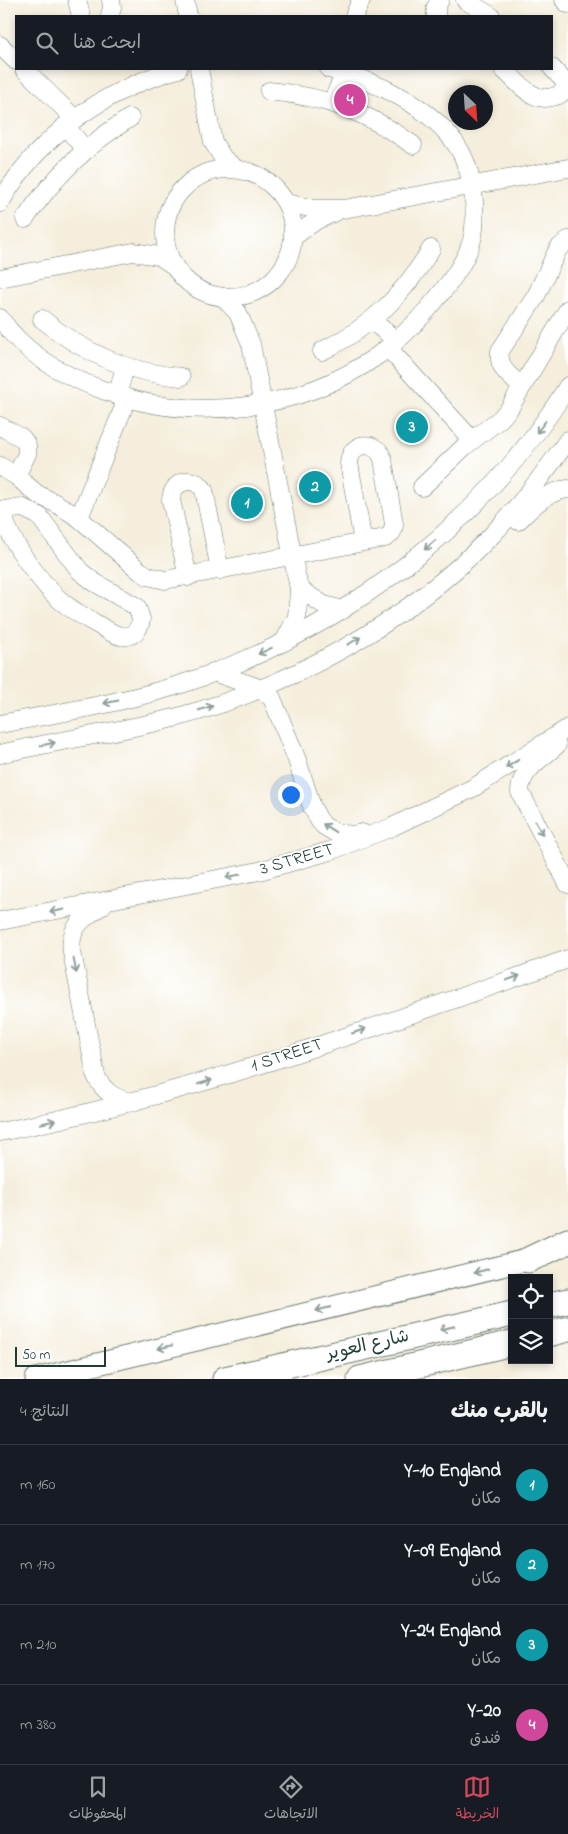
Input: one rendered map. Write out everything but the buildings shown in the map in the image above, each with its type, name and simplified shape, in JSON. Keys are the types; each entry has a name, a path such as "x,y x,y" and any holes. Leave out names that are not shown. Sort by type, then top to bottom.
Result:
{"highway":[{"path":"528,1260 568,1241"},
{"path":"553,1304 568,1301"},
{"name":"شارع العوير","path":"225,1379 508,1315"},
{"path":"553,1333 568,1330"},
{"name":"شارع العوير","path":"360,1379 508,1344"}],"main road":[{"path":"36,1379 568,1249"}],"street":[{"path":"77,0 81,15"},
{"path":"110,15 111,0"},
{"path":"185,0 188,15"},
{"path":"354,15 361,0"},
{"path":"436,15 435,11 440,0"},
{"path":"465,0 489,15"},
{"path":"564,0 568,4"},
{"path":"0,44 15,60"},
{"path":"504,70 531,94 547,98 560,94 566,85 553,69"},
{"path":"25,70 69,122 86,150"},
{"path":"0,203 23,169 42,147 69,122 133,84 175,70"},
{"path":"198,70 213,142 223,158 236,169"},
{"path":"0,318 16,338 74,378 122,397 165,406 226,408 262,404 307,391 366,363 392,344 419,318 440,294 467,254 475,227 472,185 468,167 454,140 416,107 383,88 335,70 332,102"},
{"path":"269,91 301,95 332,102 373,120 413,145"},
{"path":"25,219 47,188 86,150 130,118"},
{"path":"200,176 213,142"},
{"path":"286,202 314,209 344,209 568,168"},
{"path":"263,288 237,296 223,297 200,291 180,275 168,254 165,228 168,212 176,197 186,185 200,176 217,170 236,169 256,174 273,186 286,202 292,219 293,237 290,252 284,266 274,278 258,293 250,316 251,344 299,589 297,617 284,642"},
{"path":"293,237 317,220 344,209"},
{"path":"133,252 150,242 165,228"},
{"path":"522,386 503,369 500,352 536,296 558,249 568,240"},
{"path":"322,351 340,343 372,321 410,281 431,249"},
{"path":"0,278 133,252 159,256 173,265"},
{"path":"223,297 238,313 251,344"},
{"path":"422,487 472,440 500,419 512,403 568,309"},
{"path":"42,319 94,355 125,367 153,374 182,377"},
{"path":"372,321 472,440"},
{"path":"79,518 122,397 125,367"},
{"path":"0,724 123,700 175,686 240,662 284,642 343,610 422,552 475,504 522,450 544,422 568,386"},
{"path":"0,426 22,438 27,445 27,454 16,476"},
{"path":"445,578 510,515 568,440"},
{"path":"0,466 16,476 37,494 79,518 148,576 165,580 385,538 394,528 381,455 376,448 367,445 354,450 351,453 349,462 363,542"},
{"path":"188,577 171,500 173,490 181,482 197,483 204,490 220,570"},
{"path":"0,754 177,717 234,699 296,672 366,635 409,606 489,546 539,501 551,494 568,489"},
{"path":"23,508 39,516 80,571 94,582 136,607 141,618 137,630 132,634 120,636 74,612 64,604 46,586 16,546 6,528 0,510 23,508"},
{"path":"299,589 324,605 343,610"},
{"path":"213,672 259,688 272,698 297,760 312,808 324,826 336,833 352,835 392,827"},
{"name":"3 STREET","path":"0,921 259,871 330,851 392,827 473,788 568,728"},
{"path":"568,734 524,775 520,786 522,798 549,845 568,884"},
{"path":"110,901 78,923 74,930 71,944 96,1076 100,1085 115,1098 134,1102"},
{"name":"1 STREET","path":"0,1132 134,1102 227,1076 568,959"}],"place":[{"name":"Y-20","path":"350,100"},
{"name":"Y-24 England","path":"412,427"},
{"name":"Y-09 England","path":"315,487"},
{"name":"Y-10 England","path":"247,503"}]}
